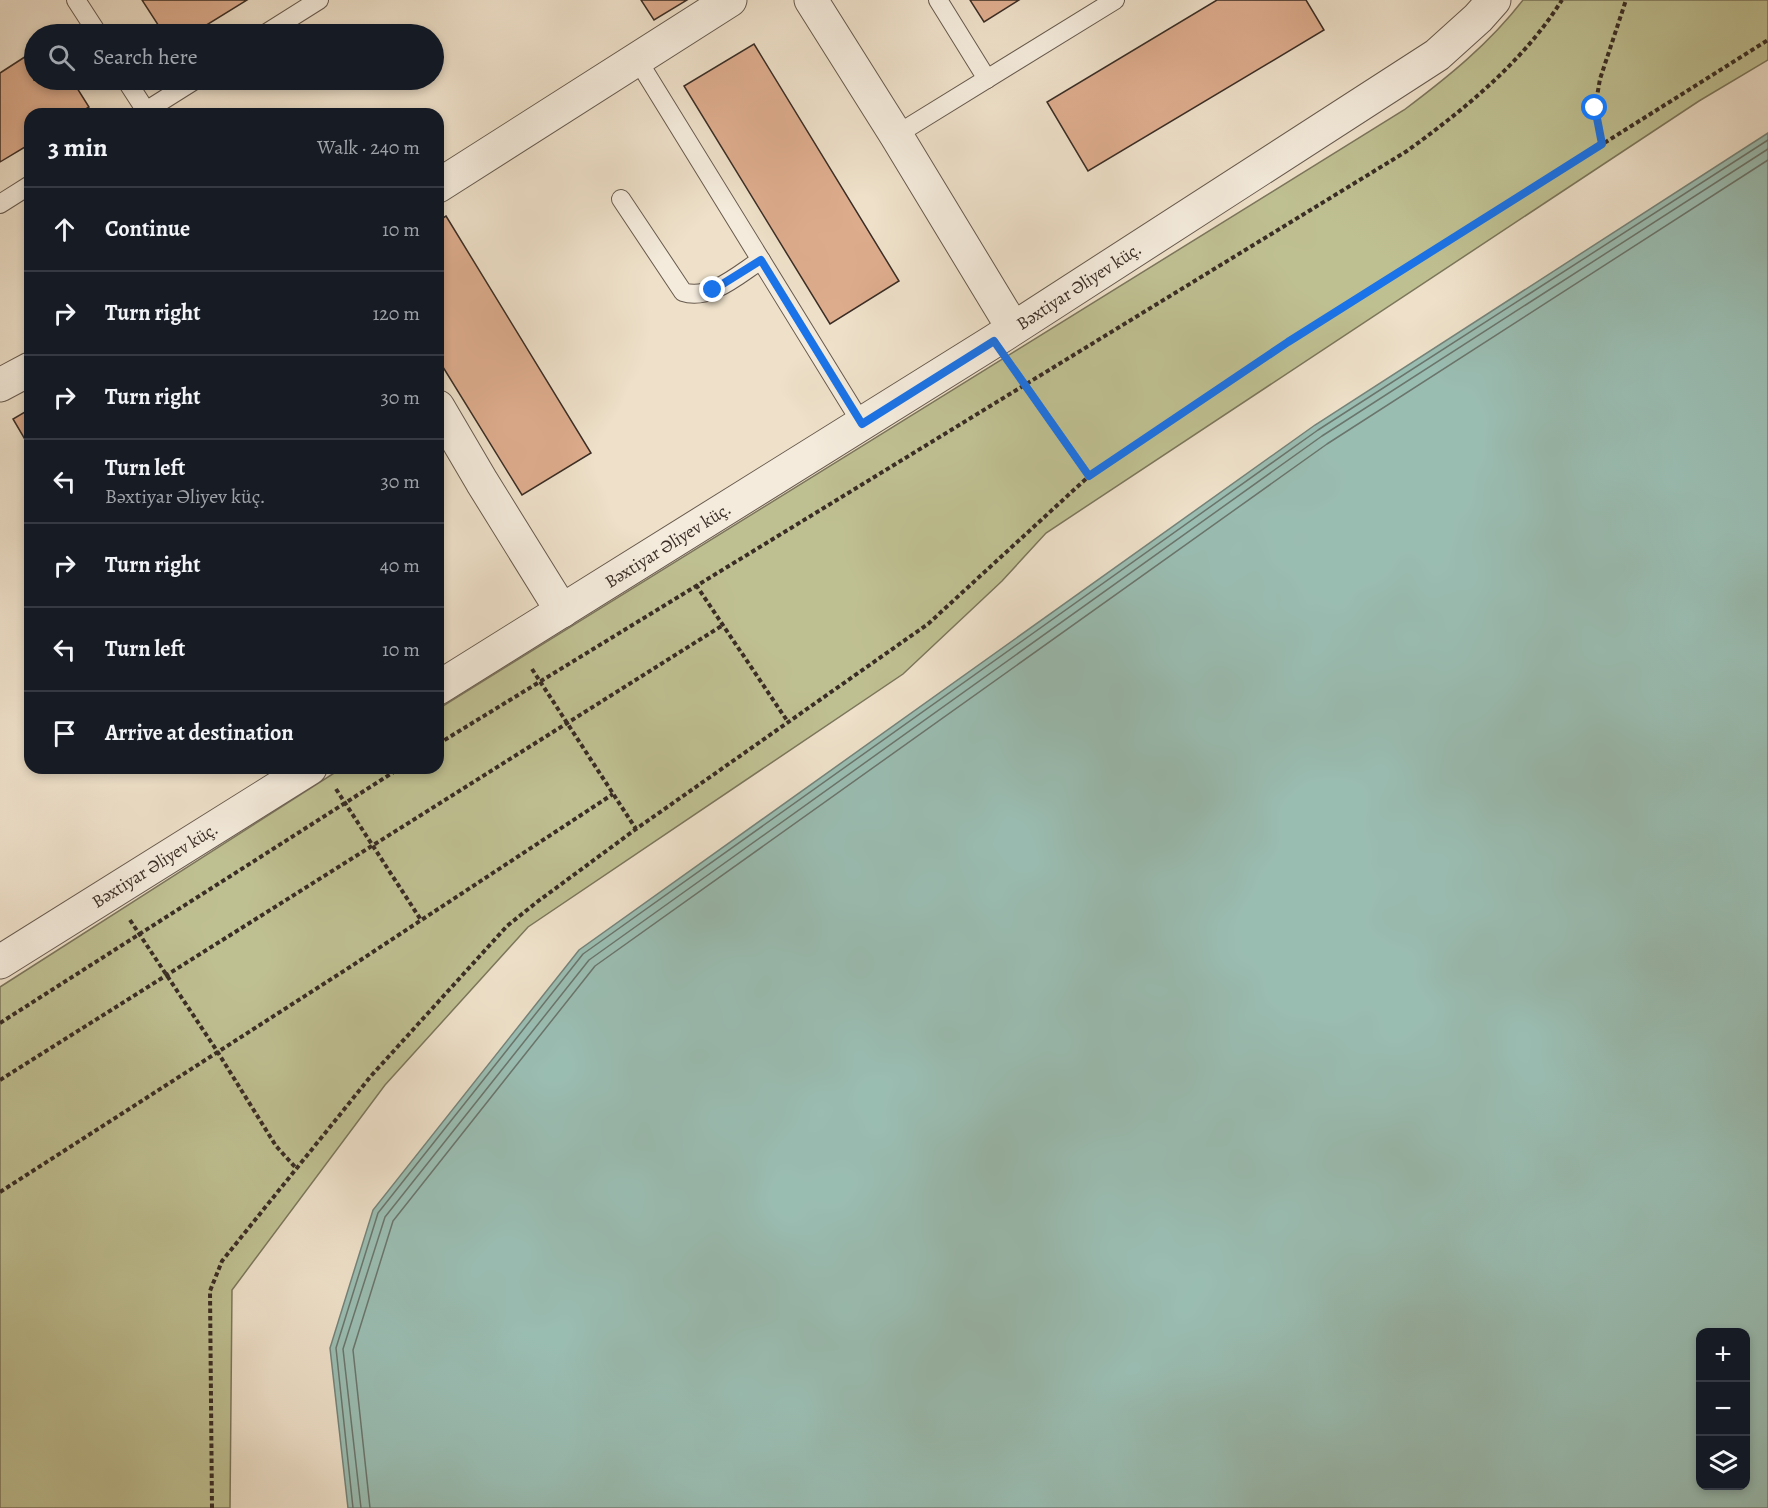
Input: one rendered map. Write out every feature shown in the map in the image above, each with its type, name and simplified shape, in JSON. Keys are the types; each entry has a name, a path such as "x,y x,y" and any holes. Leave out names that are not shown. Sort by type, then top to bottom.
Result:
{"street":[{"path":"444,182 730,0"},
{"path":"811,0 896,135 1004,335"},
{"name":"Bəxtiyar Əliyev küç.","path":"444,684 1004,335 1437,55 1478,18 1494,0"},
{"path":"0,385 24,372"},
{"path":"444,416 562,611"},
{"name":"Bəxtiyar Əliyev küç.","path":"0,962 112,891 322,777"}],"lane":[{"path":"76,0 92,24"},
{"path":"281,24 319,0"},
{"path":"938,0 987,79"},
{"path":"896,135 1115,0"},
{"path":"637,59 862,424"},
{"path":"132,90 142,108"},
{"path":"153,108 180,90"},
{"path":"0,204 24,188"},
{"path":"621,199 683,292 694,296 713,290 761,260"}],"path":[{"path":"444,740 1407,151 1504,72 1544,28 1562,0"},
{"path":"1602,144 1595,108 1626,0"},
{"path":"212,1508 210,1291 222,1261 371,1076 507,926 636,829 928,624 1089,476 1288,342 1768,40"},
{"path":"1004,335 1024,384 1089,476"},
{"path":"696,585 788,722"},
{"path":"0,1080 723,625"},
{"path":"514,640 636,829"},
{"path":"0,1023 391,774"},
{"path":"322,777 346,803 421,920"},
{"path":"0,1192 613,794"},
{"path":"112,891 276,1146 296,1168"}],"green space":[{"path":"1523,0 1768,0 1768,60 1699,101 1046,533 1002,581 903,674 528,927 385,1085 232,1290 230,1508 0,1508 0,987 333,774 444,774 444,705 1404,110 1467,59"}],"water":[{"path":"1768,133 1768,1508 348,1508 330,1348 373,1210 579,950 1315,425"}],"building":[{"path":"142,0 247,0 208,24 158,24"},
{"path":"641,0 687,0 654,20"},
{"path":"970,0 1019,0 984,22"},
{"path":"1217,0 1306,0 1324,30 1088,171 1047,102"},
{"path":"754,44 899,281 830,324 684,86"},
{"path":"24,57 24,90 78,90 89,107 24,108 24,148 0,162 0,73"},
{"path":"446,216 591,453 522,495 444,369 444,217"},
{"path":"24,413 24,438 13,419"}],"route":[{"path":"713,290 761,260 862,424 994,341 1089,476 1288,342 1602,144 1595,108"}]}
